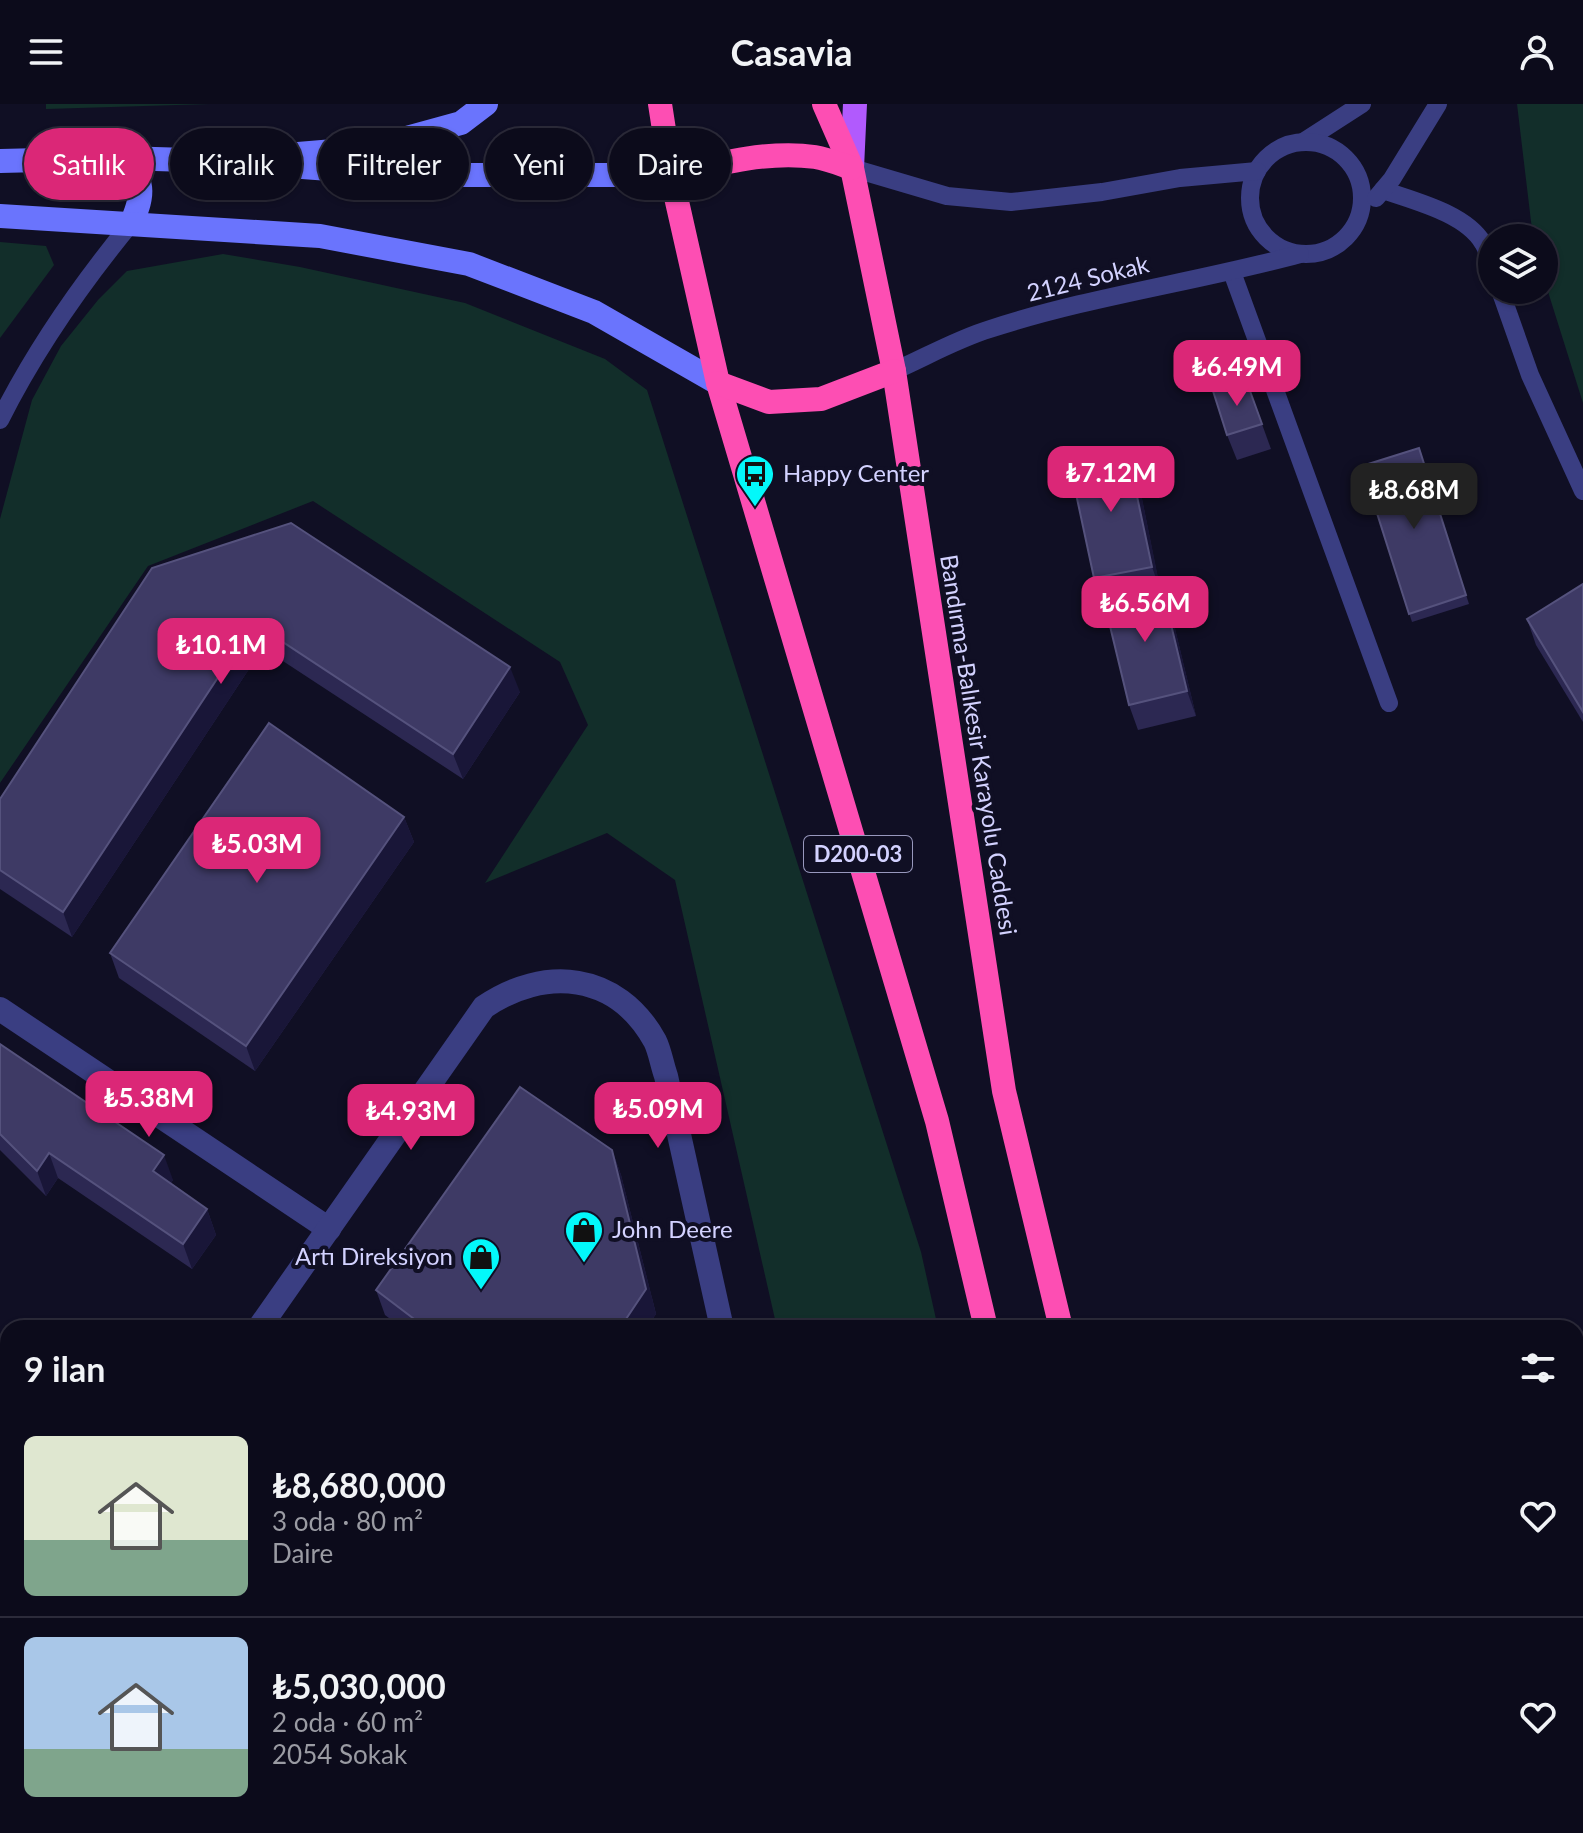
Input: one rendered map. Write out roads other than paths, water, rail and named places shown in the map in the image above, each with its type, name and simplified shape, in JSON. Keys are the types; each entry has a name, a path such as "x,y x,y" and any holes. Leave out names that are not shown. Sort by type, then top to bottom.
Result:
{"highway":[{"name":"D200-03","path":"660,104 664,128"},
{"name":"Bandırma-Balıkesir Karayolu Caddesi","path":"824,104 852,168 894,371 1004,1091 1059,1320"},
{"path":"731,163 772,157 815,157 852,168"},
{"name":"D200-03","path":"677,200 718,383 937,1121 984,1320"},
{"path":"718,383 769,402 821,399 894,371"}],"main road":[{"path":"852,168 855,104"}],"street":[{"path":"302,154 370,148 461,123 486,104"},
{"path":"0,161 24,160"},
{"path":"302,167 411,175 609,175"},
{"path":"132,222 140,200"},
{"path":"0,216 320,236 469,264 594,312 718,383"},
{"path":"265,1320 484,1007 507,991 532,983 570,981 607,992 636,1013 656,1042 720,1320"},
{"path":"0,1009 329,1229"}],"lane":[{"path":"1303,142 1362,104"},
{"name":"2124 Sokak","path":"894,371 987,329 1148,287 1232,272 1300,254 1318,254 1335,247 1350,235 1383,190 1438,104"},
{"path":"1300,254 1282,249 1267,239 1256,224 1250,207 1250,188 1257,171 1268,156 1284,146 1303,142 1321,144 1338,152 1352,165 1360,182 1363,201 1359,219"},
{"path":"852,168 947,196 1011,202 1102,192 1204,175 1257,171"},
{"path":"1383,190 1441,210 1478,237"},
{"path":"0,420 52,327 90,273 132,222"},
{"path":"1232,272 1389,703"},
{"path":"1505,304 1530,375 1583,491"}],"place":[{"name":"Happy Center","path":"755,508"},
{"name":"John Deere","path":"584,1264"},
{"name":"Artı Direksiyon","path":"481,1291"}]}
